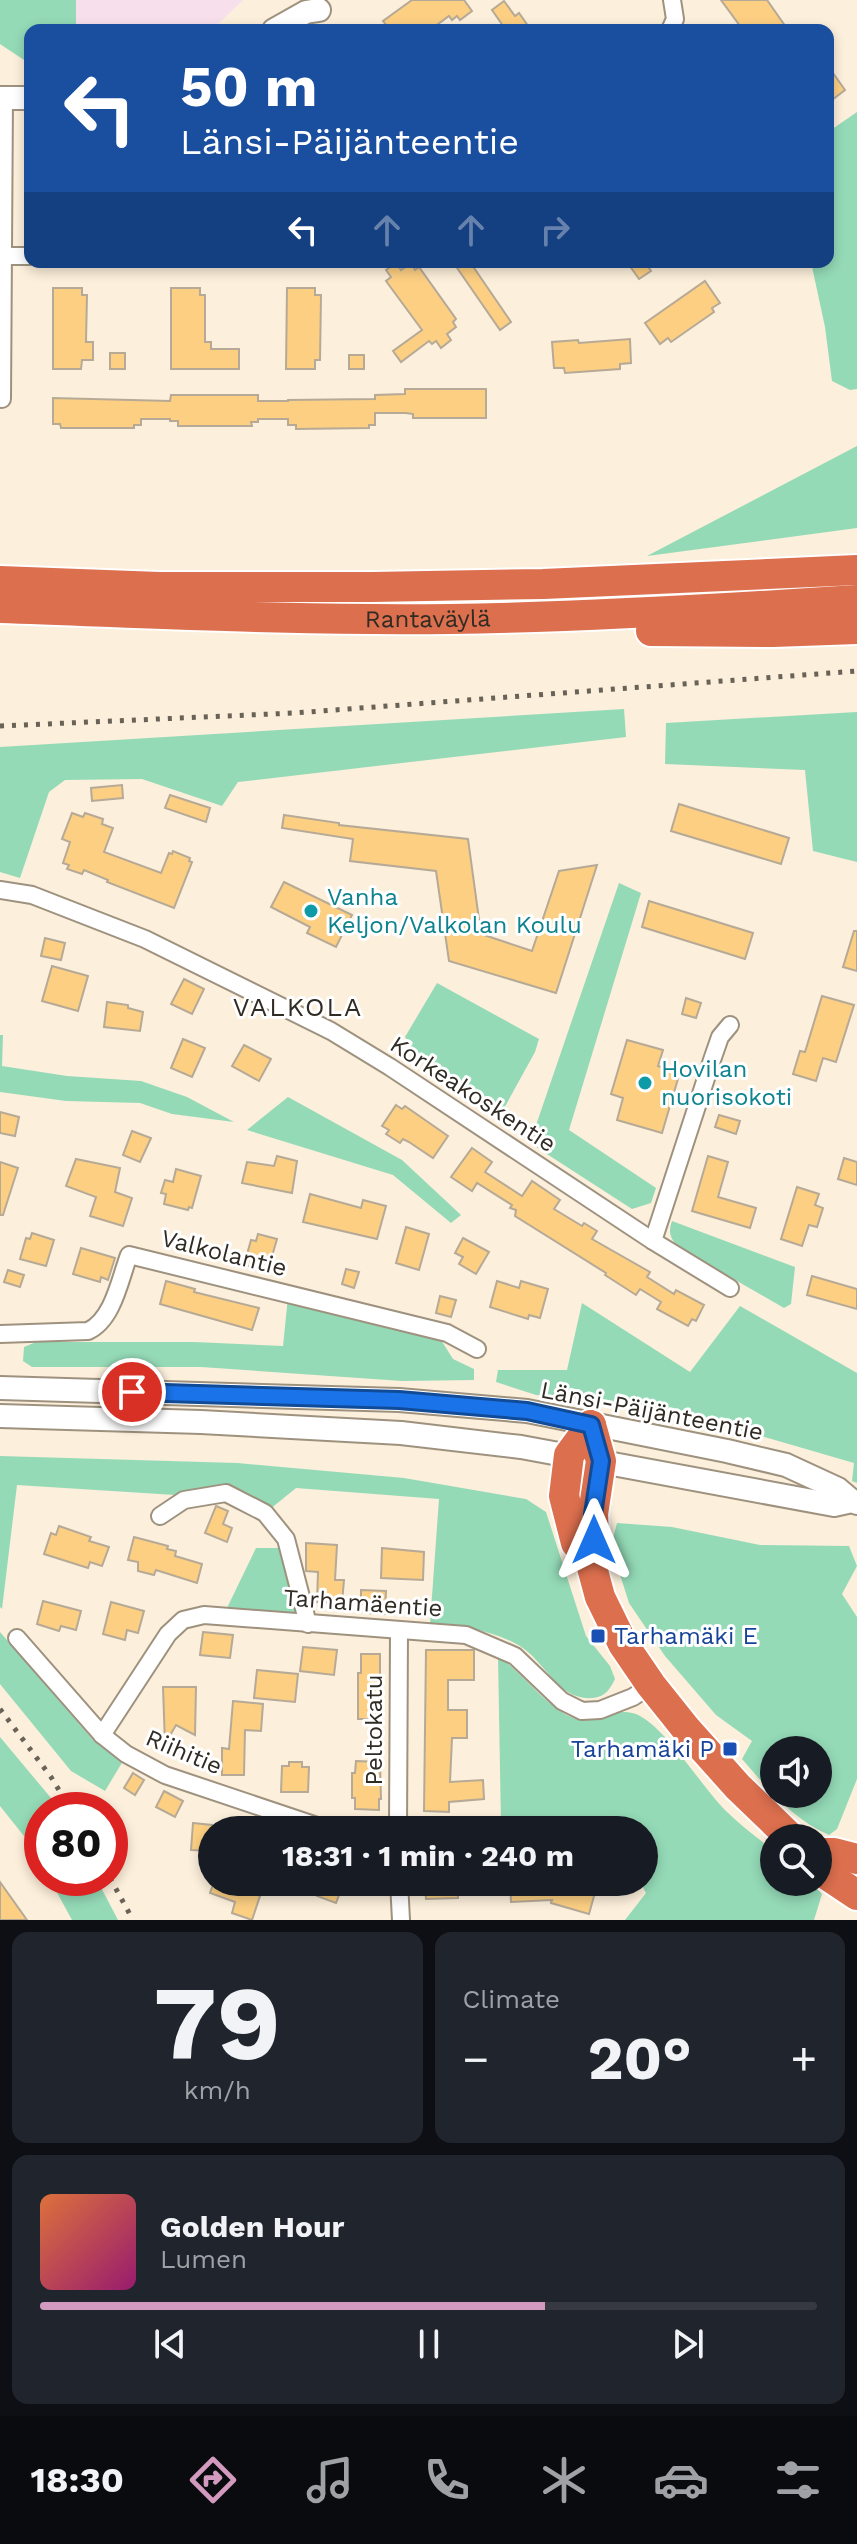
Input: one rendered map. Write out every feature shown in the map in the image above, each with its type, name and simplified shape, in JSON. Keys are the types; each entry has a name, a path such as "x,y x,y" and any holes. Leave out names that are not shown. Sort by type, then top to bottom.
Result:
{"highway":[{"name":"Rantaväylä","path":"0,581 159,587 357,587 575,583 857,570"},
{"name":"Rantaväylä","path":"0,608 451,619 717,609 857,600"},
{"path":"451,619 509,632 857,629"},
{"path":"591,1425 569,1455 564,1496 576,1543 590,1560 600,1597 623,1644 651,1685 738,1787 776,1824"},
{"path":"590,1560 601,1461 591,1425"},
{"path":"832,1853 857,1859"},
{"path":"832,1878 857,1895"}],"main road":[{"path":"285,24 323,5"},
{"path":"310,24 323,5"},
{"path":"2,98 24,98"},
{"name":"Länsi-Päijänteentie","path":"0,1388 399,1400 527,1411 786,1465 838,1489 854,1502"},
{"name":"Länsi-Päijänteentie","path":"0,1416 201,1422 401,1433 521,1447 834,1505 854,1502"}],"street":[{"path":"672,0 675,19 673,24"},
{"path":"2,98 2,399"},
{"path":"3,256 24,256"},
{"name":"Korkeakoskentie","path":"0,890 32,895 145,939 331,1031 730,1288"},
{"path":"653,1241 720,1037 730,1025"},
{"name":"Valkolantie","path":"0,1334 88,1331 99,1326 108,1311 129,1255 447,1333 477,1349"},
{"path":"160,1516 184,1500 226,1493 265,1513 286,1539 308,1624"},
{"name":"Tarhamäentie","path":"102,1735 168,1634 183,1620 204,1615 466,1635 515,1656 562,1701 582,1711 611,1706 651,1685"},
{"name":"Peltokatu","path":"398,1816 399,1631"},
{"name":"Riihitie","path":"17,1638 102,1735 126,1754 165,1775 287,1816"},
{"path":"400,1896 401,1920"}],"shaded area":[{"path":"76,0 243,0 218,24 76,24"}],"green space":[{"path":"0,0 76,0 76,24 24,24 24,60 0,44"},
{"path":"857,112 857,389 850,390 832,381 812,268 834,268 834,128"},
{"path":"857,446 857,528 647,556"},
{"path":"624,709 626,737 238,782 222,806 142,779 65,780 49,792 20,878 0,872 0,747"},
{"path":"857,712 857,862 813,851 805,770 665,764 666,723"},
{"path":"619,883 641,893 569,1130 656,1188 651,1203 632,1209 536,1147 533,1134"},
{"path":"437,983 539,1039 502,1112 416,1053 405,1037"},
{"path":"0,1035 3,1035 2,1066 67,1076 141,1081 187,1097 234,1122 172,1114 140,1103 66,1101 0,1092"},
{"path":"288,1097 402,1160 461,1215 451,1223 393,1175 247,1130"},
{"path":"672,1221 795,1267 791,1304 784,1308 678,1247 670,1235"},
{"path":"288,1297 441,1340 453,1359 474,1369 474,1380 402,1381 201,1367 32,1367 23,1361 24,1347 36,1342 194,1342 283,1346"},
{"path":"582,1303 690,1372 740,1306 857,1373 857,1483 852,1481 854,1463 737,1429 595,1400 536,1395 496,1382 498,1370 567,1370"},
{"path":"0,1456 237,1463 404,1478 526,1499 546,1512 586,1636 610,1666 615,1679 601,1696 581,1697 561,1687 529,1653 510,1641 476,1630 430,1624 439,1499 296,1488 269,1510 226,1485 175,1495 17,1485 2,1609"},
{"path":"617,1523 672,1527 760,1545 849,1546 857,1566 842,1594 857,1617 857,1779 837,1829 832,1833 832,1824 809,1824 788,1808 832,1808 832,1736 760,1736 760,1780 742,1759 752,1741 716,1715 665,1656 629,1603 611,1546"},
{"path":"256,1548 282,1548 298,1615 226,1610"},
{"path":"0,1632 94,1741 123,1761 105,1791 71,1771 0,1684"},
{"path":"498,1656 565,1714 591,1719 632,1713 662,1734 726,1811 760,1840 760,1896 821,1896 814,1920 625,1920 644,1896 658,1896 658,1816 501,1816"},
{"path":"0,1737 46,1792 24,1792 24,1836 0,1806"},
{"path":"59,1896 105,1896 118,1920 72,1920"}],"building":[{"path":"412,0 464,0 472,11 460,20 457,16 452,20 449,16 438,24 385,24 383,21"},
{"path":"721,0 767,0 784,24 739,24"},
{"path":"504,1 515,16 519,13 527,24 502,24 492,10"},
{"path":"834,74 845,90 834,98"},
{"path":"420,268 456,319 453,322 456,327 447,334 451,340 441,348 436,341 432,344 429,341 401,362 393,351 422,330 386,281 391,277 386,270"},
{"path":"457,268 474,268 511,322 500,330"},
{"path":"631,268 649,268 651,271 639,279"},
{"path":"705,281 720,303 712,308 714,312 671,342 668,338 660,344 645,323"},
{"path":"53,288 82,288 82,295 87,295 86,342 93,342 93,360 82,360 81,369 53,369"},
{"path":"171,288 200,288 200,295 205,295 205,342 211,342 211,349 239,349 239,369 171,369"},
{"path":"287,288 315,288 315,295 321,295 320,360 315,360 315,369 286,369"},
{"path":"630,339 631,363 620,364 620,369 565,373 564,368 554,368 552,342"},
{"path":"110,353 125,353 125,369 110,369"},
{"path":"349,355 364,355 364,369 349,369"},
{"path":"405,389 486,389 486,418 413,418 413,414 406,413 375,413 375,425 369,425 369,428 296,429 296,425 288,425 288,419 258,419 258,422 251,422 252,426 178,426 178,421 170,419 141,419 141,425 134,425 134,428 61,428 60,424 53,424 53,398 170,401 171,395 258,395 258,401 375,399 375,395 405,394"},
{"path":"122,785 123,798 92,801 91,788"},
{"path":"170,795 210,808 206,822 165,808"},
{"path":"679,804 789,838 781,864 671,831"},
{"path":"72,813 83,817 85,813 103,819 102,824 113,828 104,852 161,873 169,853 173,851 190,858 192,862 174,908 84,870 82,874 67,869 69,865 63,863 70,842 62,839"},
{"path":"284,815 339,825 468,839 481,934 532,951 559,871 597,865 556,993 449,961 436,871 350,861 353,839 282,828"},
{"name":"Vanha Keljon/Valkolan Koulu","path":"284,882 352,915 336,947 307,933 310,927 271,907"},
{"path":"649,901 753,933 745,959 642,927"},
{"path":"854,931 857,931 857,971 843,967"},
{"path":"45,938 65,943 61,960 41,956"},
{"path":"52,966 88,976 78,1011 42,1001"},
{"path":"184,979 204,989 192,1014 171,1004"},
{"path":"822,996 854,1005 836,1062 823,1058 816,1081 793,1074 800,1051 805,1052"},
{"path":"686,998 701,1003 696,1018 682,1014"},
{"path":"107,1002 128,1005 128,1008 143,1012 140,1031 104,1027"},
{"path":"183,1039 205,1048 192,1077 171,1068"},
{"name":"Hovilan nuorisokoti","path":"627,1040 663,1050 658,1066 680,1072 662,1133 617,1120 623,1098 611,1094"},
{"path":"244,1045 271,1059 259,1081 232,1066"},
{"path":"396,1105 402,1109 405,1106 448,1136 433,1158 409,1142 403,1139 400,1143 386,1134 389,1130 382,1126"},
{"path":"0,1112 19,1117 15,1136 0,1133"},
{"path":"719,1115 740,1121 736,1134 715,1127"},
{"path":"132,1131 151,1138 140,1162 123,1155"},
{"path":"472,1148 492,1162 485,1172 522,1196 532,1181 560,1200 554,1209 597,1231 592,1239 650,1272 647,1277 674,1294 676,1290 704,1305 696,1321 692,1319 688,1326 657,1309 661,1302 640,1289 636,1295 605,1275 515,1216 516,1210 510,1208 512,1205 477,1183 472,1191 451,1177"},
{"path":"277,1156 297,1161 292,1193 242,1183 247,1162 274,1166"},
{"path":"708,1156 728,1162 718,1197 756,1208 750,1228 692,1211"},
{"path":"844,1158 857,1162 857,1185 838,1179"},
{"path":"76,1159 120,1168 115,1192 132,1198 123,1226 90,1216 96,1197 66,1186"},
{"path":"0,1162 18,1168 3,1215 0,1215"},
{"path":"176,1169 201,1176 192,1208 188,1210 164,1204 166,1194 161,1193 165,1180 173,1182"},
{"path":"797,1187 819,1194 815,1205 823,1208 817,1227 809,1225 802,1246 781,1239"},
{"path":"310,1194 361,1208 363,1200 386,1206 377,1239 303,1222"},
{"path":"406,1227 429,1234 419,1270 396,1263"},
{"path":"32,1233 54,1240 46,1266 20,1259 26,1238 30,1239"},
{"path":"258,1234 277,1239 270,1263 264,1261 262,1270 244,1265 251,1240 256,1241"},
{"path":"463,1238 489,1252 476,1274 459,1264 463,1257 455,1253"},
{"path":"81,1248 115,1258 108,1280 101,1277 100,1282 73,1274"},
{"path":"346,1269 359,1272 354,1288 342,1284"},
{"path":"8,1270 24,1275 20,1287 4,1282"},
{"path":"812,1276 857,1289 857,1309 807,1295"},
{"path":"166,1281 195,1289 194,1292 259,1308 252,1330 160,1304"},
{"path":"497,1281 519,1288 521,1281 548,1289 540,1318 529,1315 528,1319 490,1307"},
{"path":"440,1296 456,1300 451,1317 436,1313"},
{"path":"216,1506 228,1511 223,1524 232,1528 227,1542 205,1533"},
{"path":"59,1526 109,1547 102,1566 90,1562 88,1568 44,1554 51,1533 56,1535"},
{"path":"134,1537 168,1546 167,1549 176,1551 175,1556 202,1564 197,1583 156,1570 154,1575 138,1571 138,1562 128,1560"},
{"path":"306,1543 337,1545 335,1580 344,1580 342,1603 317,1602 318,1572 306,1571"},
{"path":"382,1548 424,1552 423,1580 381,1578"},
{"path":"361,1590 386,1591 385,1614 367,1613 367,1605 361,1604"},
{"path":"43,1601 81,1611 76,1630 61,1626 59,1631 37,1624"},
{"path":"111,1602 144,1611 138,1633 127,1630 125,1640 103,1634"},
{"path":"203,1632 233,1635 230,1658 200,1655"},
{"path":"303,1647 337,1650 334,1675 300,1671"},
{"path":"426,1650 474,1650 474,1680 448,1680 448,1710 467,1710 467,1738 452,1738 450,1782 483,1780 484,1799 449,1802 449,1812 424,1811"},
{"path":"361,1654 380,1654 380,1719 358,1719"},
{"path":"257,1670 298,1674 295,1702 254,1698"},
{"path":"163,1687 196,1687 195,1735 176,1725 165,1744"},
{"path":"233,1701 263,1704 261,1731 245,1730 244,1775 222,1775 222,1748 229,1749"},
{"path":"356,1761 380,1762 379,1810 355,1809 352,1773 355,1773"},
{"path":"289,1762 302,1762 302,1767 309,1767 308,1792 281,1792 282,1766 289,1766"},
{"path":"133,1773 144,1780 135,1795 124,1788"},
{"path":"164,1791 183,1801 175,1817 156,1807"},
{"path":"193,1823 198,1824 198,1850 191,1850"},
{"path":"0,1882 27,1920 0,1920"},
{"path":"218,1896 260,1896 252,1920 232,1913 235,1902"},
{"path":"317,1896 339,1896 336,1903"},
{"path":"426,1896 458,1896 458,1898 426,1899"},
{"path":"511,1896 594,1896 589,1914 551,1903 552,1900 511,1902"}],"railway":[{"path":"0,726 294,713 857,671"},
{"path":"0,1709 60,1792"},
{"path":"120,1896 133,1920"}],"place":[{"name":"Vanha Keljon/Valkolan Koulu","path":"311,911"},
{"name":"Hovilan nuorisokoti","path":"645,1083"},
{"name":"Tarhamäki E","path":"598,1636"},
{"name":"Tarhamäki P","path":"730,1749"}],"district":[{"name":"VALKOLA","path":"298,1007"}],"route":[{"path":"132,1392 399,1400 527,1411 591,1425 601,1461 593,1514 594,1540"}]}
